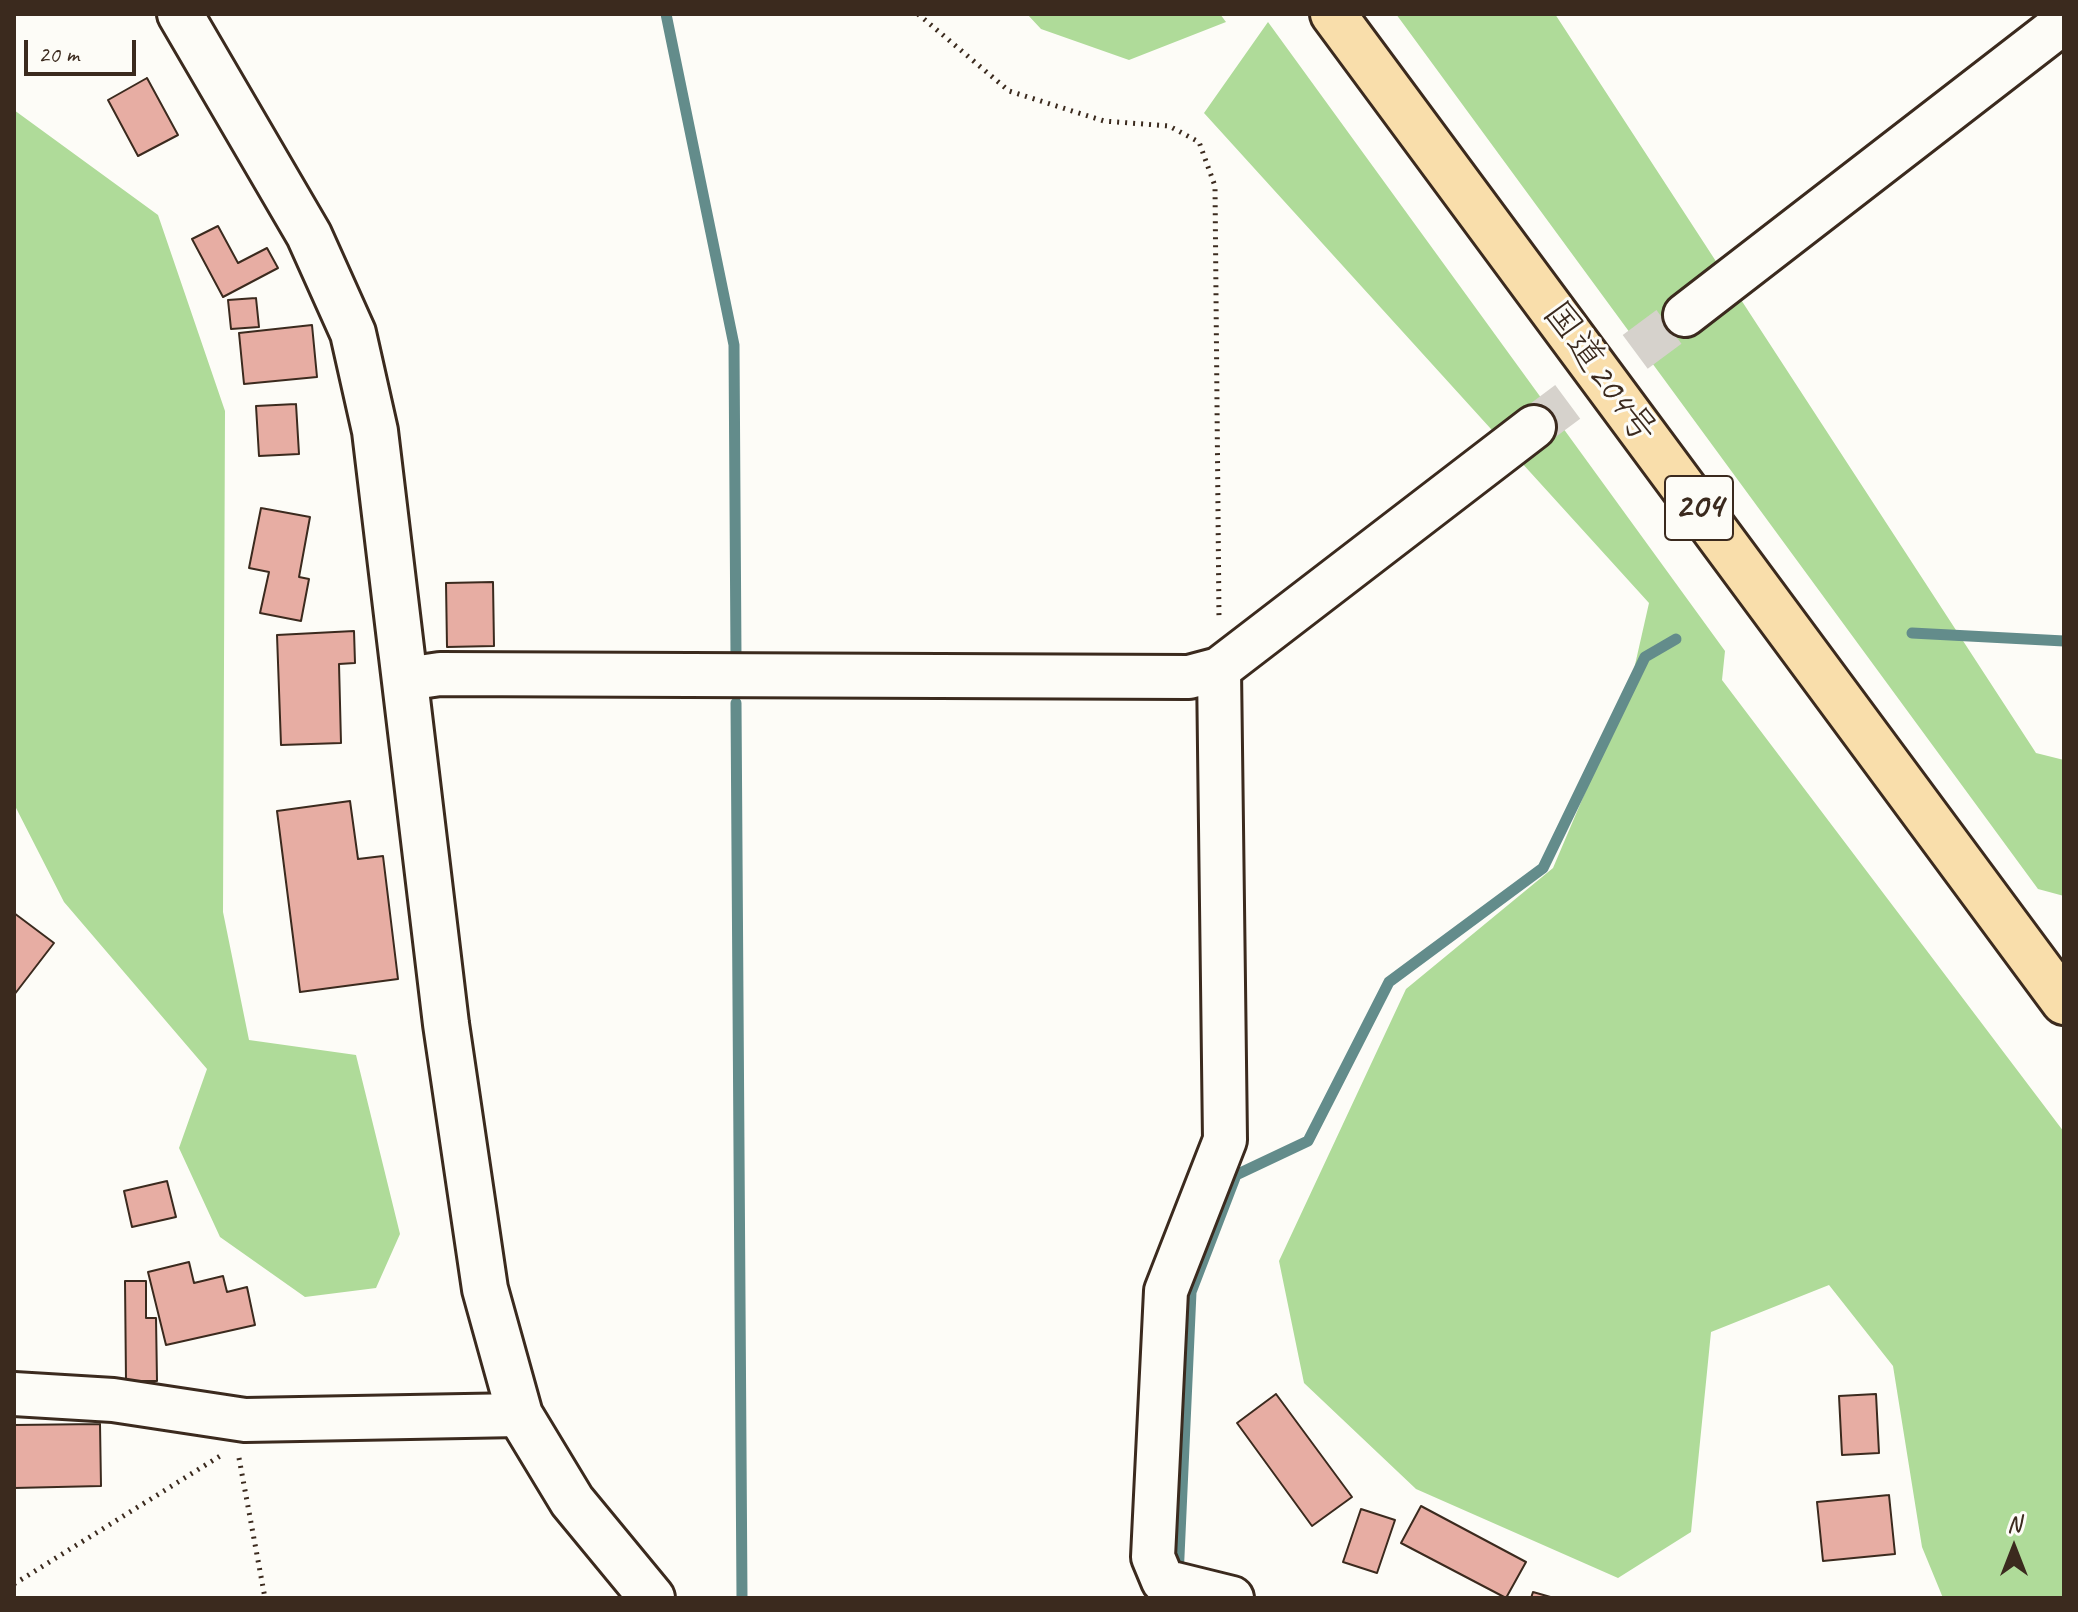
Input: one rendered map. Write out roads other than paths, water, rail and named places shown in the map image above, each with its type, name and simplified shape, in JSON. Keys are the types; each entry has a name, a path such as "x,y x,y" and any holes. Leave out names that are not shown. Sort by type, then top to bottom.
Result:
{"highway":[{"name":"国道204号","path":"1333,14 2064,1002"}],"street":[{"path":"191,18 309,235 353,333 375,431 446,1024 485,1289 520,1415 572,1501 652,1598"},
{"path":"1685,315 2060,23"},
{"path":"406,679 440,674 1189,677 1219,669 1534,427"},
{"path":"1205,1591 1153,1557 1166,1291 1225,1140 1219,669"},
{"path":"14,1394 113,1400 241,1433 520,1415"}],"waterway":[{"path":"666,14 734,345 736,657"},
{"path":"1912,633 2064,641"},
{"path":"1178,1578 1191,1292 1236,1175 1308,1141 1389,982 1543,868 1645,657 1676,639"},
{"path":"736,703 742,1598"}],"tunnel":[{"path":"1534,427 1685,315"}]}
